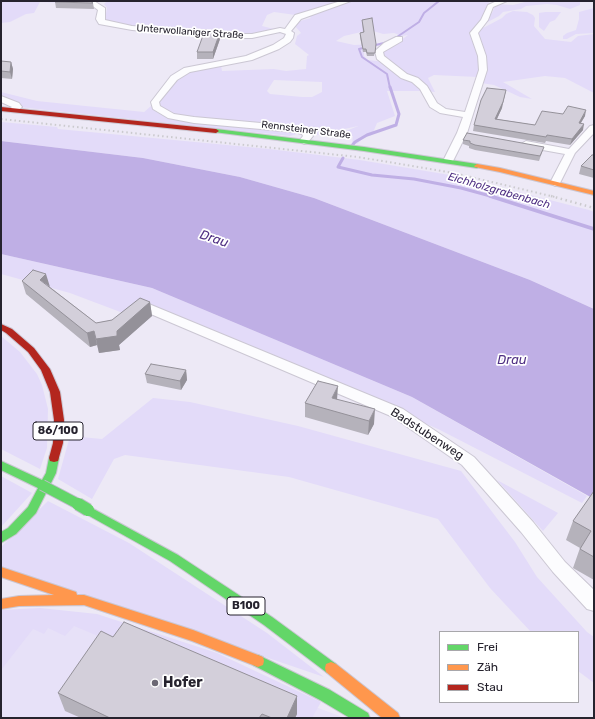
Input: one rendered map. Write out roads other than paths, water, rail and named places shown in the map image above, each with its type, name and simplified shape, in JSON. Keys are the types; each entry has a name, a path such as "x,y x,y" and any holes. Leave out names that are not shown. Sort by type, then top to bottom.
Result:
{"main road":[{"name":"Rennsteiner Straße","path":"1,109 333,144 500,170 555,182 594,193"},
{"name":"86/100","path":"1,327 9,331 31,350 45,369 55,392 59,420 58,443 51,473 43,491 32,510 12,531 1,538"},
{"name":"B100","path":"1,465 88,510 174,558 268,621 338,673 393,718"},
{"path":"1,572 193,636 259,661 325,694 363,718"},
{"path":"1,604 19,601 84,600"}],"street":[{"name":"Unterwollaniger Straße","path":"89,1 101,9 100,19 102,22 132,28 233,36 252,36 286,31 290,33 290,36 276,48 233,62 187,70 174,78 155,102 156,107 171,116 194,120 294,129 306,132 308,136 304,141"},
{"path":"286,31 298,17 348,1"},
{"path":"448,161 466,134 468,115 483,70 482,56 474,33 484,20 490,6 504,1"},
{"path":"399,39 379,51 380,57 404,76 415,80 424,88 433,105 443,111 468,115"},
{"path":"1,99 16,105 17,107 13,110"},
{"path":"555,182 571,152 593,128"},
{"path":"516,143 571,152"},
{"name":"Badstubenweg","path":"144,306 398,413 468,461 527,527 559,568 594,603"}],"water":[{"name":"Drau","path":"1,141 143,158 240,177 314,198 530,280 594,309 594,499 412,397 152,288 1,254"}],"waterway":[{"name":"Eichholzgrabenbach","path":"394,39 419,22 424,13 439,1"},
{"name":"Eichholzgrabenbach","path":"388,42 359,49 362,57 387,74 390,88"},
{"name":"Eichholzgrabenbach","path":"350,148 355,142 367,135 396,125 399,114 390,87"},
{"name":"Eichholzgrabenbach","path":"343,158 338,167 372,175 414,179 461,188 494,197"},
{"name":"Eichholzgrabenbach","path":"490,196 594,229"}],"railway":[{"path":"1,119 358,157 454,173 552,196"},
{"path":"552,196 594,208"}],"place":[{"name":"Hofer","path":"155,683"}]}
